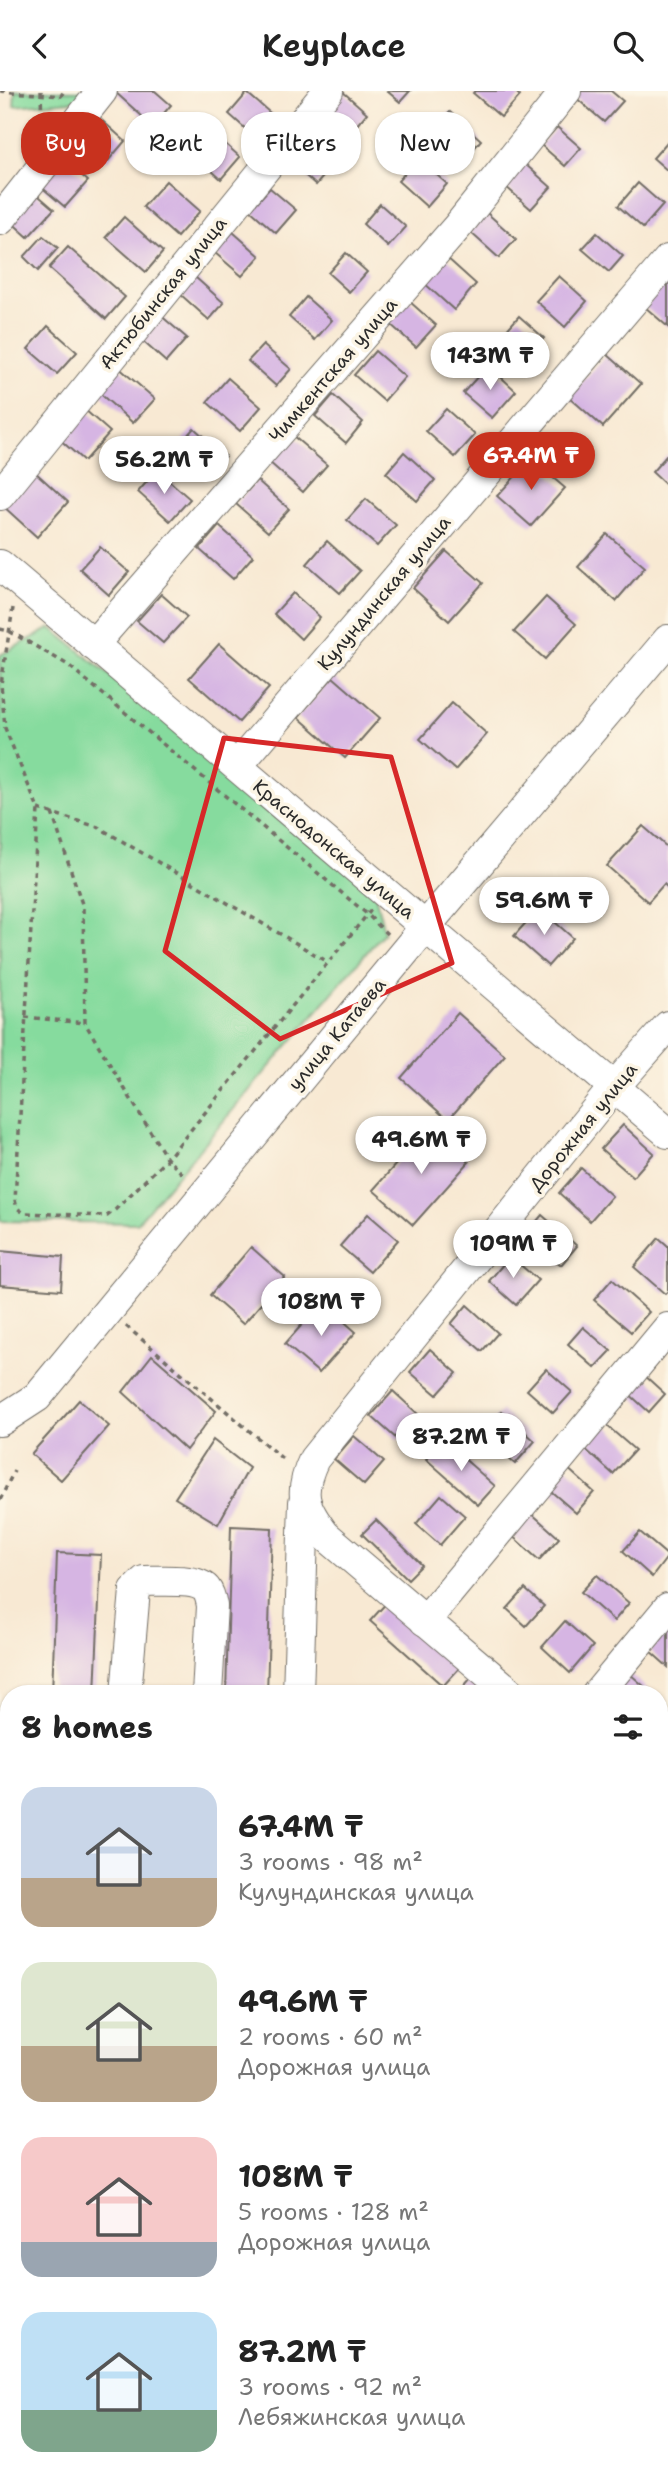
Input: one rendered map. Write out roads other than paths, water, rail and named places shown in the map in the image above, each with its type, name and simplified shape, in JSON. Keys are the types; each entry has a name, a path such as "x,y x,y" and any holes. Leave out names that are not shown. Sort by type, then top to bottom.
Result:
{"street":[{"path":"0,220 102,91"},
{"name":"Актюбинская улица","path":"0,495 328,91"},
{"name":"Чимкентская улица","path":"93,645 458,226 566,91"},
{"name":"Кулундинская улица","path":"237,766 668,260"},
{"name":"Краснодонская улица","path":"9,573 237,766 376,903 426,926 668,1133"},
{"name":"улица Катаева","path":"0,1421 37,1397 405,951 668,640"},
{"name":"Дорожная улица","path":"308,1478 615,1086 668,1026"},
{"path":"425,1621 668,1328"},
{"path":"308,1478 309,1513 325,1535 501,1685"},
{"path":"298,1685 308,1478"},
{"path":"127,1685 135,1590 144,1581 197,1583 209,1594 212,1606 208,1685"},
{"path":"604,1685 668,1608"}]}
